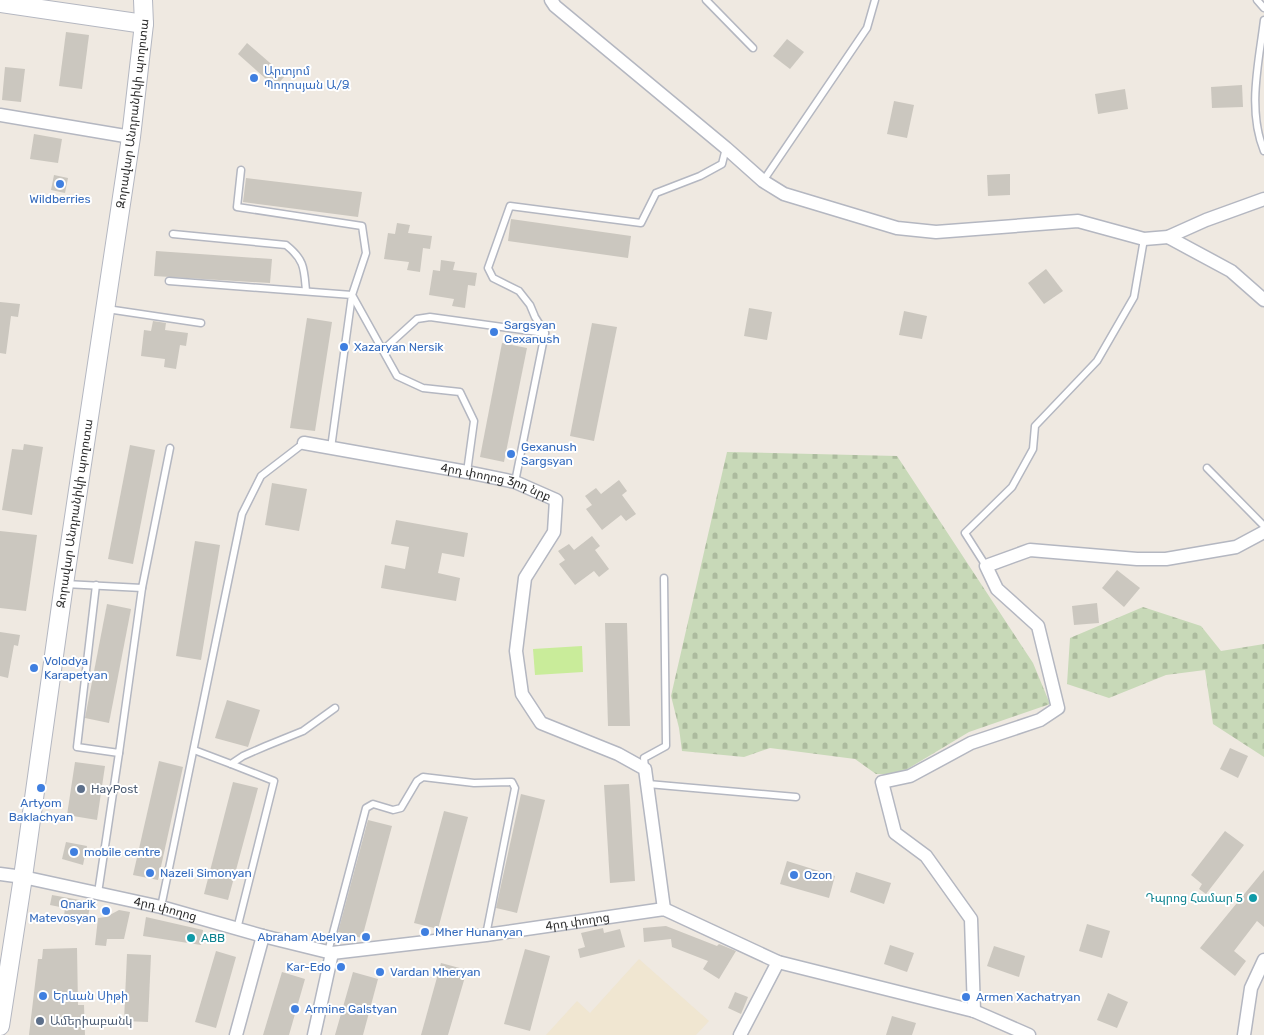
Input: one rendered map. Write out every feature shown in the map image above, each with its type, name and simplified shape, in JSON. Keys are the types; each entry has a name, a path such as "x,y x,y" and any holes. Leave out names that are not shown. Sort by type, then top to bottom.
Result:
{"main road":[{"name":"Զորավար Անդրանիկի պողոտա","path":"0,1026 131,137 144,24 143,0"},
{"path":"0,3 144,24"}],"street":[{"path":"551,0 555,6 763,181 784,194 897,228 936,232 1078,221 1144,239 1168,237 1206,220 1264,200"},
{"path":"0,114 131,137"},
{"path":"1168,237 1231,271 1264,300"},
{"name":"4րդ փողոց 3րդ նրբ","path":"304,443 515,482 556,500 554,532 525,578 516,651 522,694 541,723 618,754 645,769"},
{"path":"974,1011 971,919 926,856 895,834 882,782 910,776 971,743 1040,720 1058,708 1038,626 997,589 986,566 1030,550 1138,559 1166,559 1236,547 1264,532"},
{"path":"645,769 664,909 778,962 974,1011 1029,1035"},
{"name":"4րդ փողոց","path":"0,874 23,876 161,907 330,953 486,934 664,909"},
{"path":"236,1035 263,936"},
{"path":"314,1035 330,953"},
{"path":"1244,1035 1251,988 1264,960"},
{"path":"740,1035 778,962"}],"lane":[{"path":"706,0 753,48"},
{"path":"763,181 867,28 875,0"},
{"path":"1257,0 1264,8"},
{"path":"1264,20 1254,102 1259,139 1264,151"},
{"path":"515,482 545,334 530,305 519,292 493,278 488,268 510,206 641,223 656,193 700,176 722,164 726,148"},
{"path":"241,170 238,207 362,226 366,253 352,295 331,448"},
{"path":"173,234 286,245 298,254 303,265 306,291"},
{"path":"986,566 965,532 1012,487 1033,449 1036,426 1097,361 1134,297 1144,239"},
{"path":"169,280 352,295"},
{"path":"352,295 397,376 423,388 460,392 474,421 467,472"},
{"path":"105,309 201,323"},
{"path":"383,350 417,319 430,316 545,334"},
{"path":"161,907 242,514 261,476 304,443"},
{"path":"98,893 142,588 170,448"},
{"path":"1207,468 1264,526"},
{"path":"645,769 644,758 666,746 664,578"},
{"path":"64,584 142,588"},
{"path":"96,586 77,747 119,753"},
{"path":"231,764 243,756 303,732 334,708"},
{"path":"194,750 274,781 237,929"},
{"path":"330,953 366,808 373,804 393,810 401,808 417,781 424,777 474,783 512,782 515,788 486,934"},
{"path":"648,784 796,797"}],"shaded area":[{"path":"639,959 709,1021 696,1035 546,1035 577,1001 590,1013"}],"green space":[{"path":"727,452 897,456 1033,663 1050,704 969,732 899,774 876,774 855,759 770,748 744,757 682,751 679,728 671,696"},
{"path":"1143,607 1201,626 1221,651 1264,644 1264,757 1213,724 1205,670 1166,675 1109,698 1067,684 1070,638"},
{"path":"582,646 583,672 535,675 533,649"}],"building":[{"path":"66,32 89,35 82,89 59,86"},
{"path":"787,39 804,52 790,69 773,56"},
{"path":"247,43 285,76 275,87 238,54"},
{"path":"5,67 25,69 21,102 2,100"},
{"path":"1242,85 1243,107 1212,108 1211,87"},
{"path":"1125,89 1128,109 1098,114 1095,94"},
{"path":"894,101 914,105 907,138 887,134"},
{"path":"34,134 62,139 58,163 30,159"},
{"path":"1010,174 1010,195 988,196 987,175"},
{"name":"Wildberries","path":"54,175 68,178 65,193 51,190"},
{"path":"246,178 362,192 358,217 243,202"},
{"path":"511,219 631,236 628,258 508,241"},
{"path":"397,223 410,225 408,233 432,236 430,249 423,248 420,272 407,270 409,262 384,259 388,233 395,234"},
{"path":"156,251 272,259 270,283 154,276"},
{"path":"441,260 455,262 453,270 477,273 475,286 468,285 465,308 452,306 454,299 429,295 433,270 440,271"},
{"path":"1046,269 1063,291 1044,304 1028,283"},
{"path":"0,302 20,304 18,317 11,316 6,354 0,353"},
{"path":"749,308 772,312 767,340 744,336"},
{"path":"904,311 927,316 922,339 899,335"},
{"path":"307,318 332,322 315,431 290,428"},
{"path":"153,321 166,323 165,330 188,333 186,346 180,345 176,369 164,367 165,359 141,356 144,330 151,331"},
{"path":"592,323 617,327 594,441 570,436"},
{"path":"502,343 527,348 504,462 480,457"},
{"path":"24,444 43,447 32,515 2,510 12,449 23,450"},
{"path":"130,445 155,450 133,564 108,559"},
{"path":"619,480 627,491 622,495 636,514 626,521 621,515 602,530 586,509 592,505 585,496 596,488 601,494"},
{"path":"272,483 307,489 299,531 265,525"},
{"path":"396,520 468,533 464,557 442,553 438,573 460,578 456,601 381,588 385,565 405,569 409,547 391,544"},
{"path":"0,531 37,535 26,611 0,608"},
{"path":"592,536 600,546 595,550 609,569 599,577 594,571 575,585 559,564 565,560 558,551 569,544 574,550"},
{"path":"195,541 220,545 201,660 176,656"},
{"path":"1117,570 1140,588 1124,607 1102,588"},
{"path":"1097,603 1099,623 1074,625 1072,606"},
{"path":"107,604 131,609 109,723 85,718"},
{"path":"605,623 627,623 630,726 608,726"},
{"path":"0,632 20,635 18,646 14,645 8,678 0,676"},
{"path":"227,700 260,710 248,747 215,738"},
{"path":"1230,748 1248,756 1238,778 1220,769"},
{"path":"159,761 183,767 158,880 133,875"},
{"path":"75,762 105,766 97,820 67,815"},
{"path":"233,782 258,788 228,900 204,894"},
{"path":"629,784 635,881 610,883 604,785"},
{"path":"521,794 545,800 517,913 496,908"},
{"path":"444,811 468,817 438,929 414,923"},
{"path":"368,820 392,826 362,938 338,932"},
{"path":"1225,831 1244,845 1206,894 1199,889 1202,884 1191,875"},
{"name":"mobile centre","path":"66,842 87,846 83,865 62,859"},
{"path":"787,861 835,876 829,898 780,884"},
{"name":"Դպրոց Համար 5","path":"1264,870 1264,927 1257,921 1234,951 1246,961 1235,976 1200,948"},
{"path":"856,872 891,883 884,904 850,892"},
{"path":"52,895 91,902 87,921 64,916 65,908 50,905"},
{"path":"119,910 130,912 124,939 107,939 106,946 95,945 98,918 106,917"},
{"path":"146,917 203,930 201,945 143,936"},
{"path":"1087,924 1110,931 1102,958 1079,951"},
{"path":"666,926 717,946 719,944 736,951 719,979 703,969 708,961 672,947 671,939 644,942 643,928"},
{"path":"603,928 604,933 620,929 625,947 580,958 578,949 585,947 581,933"},
{"path":"890,945 914,953 907,972 884,964"},
{"path":"994,946 1025,956 1019,977 987,966"},
{"path":"77,948 78,1005 84,1005 85,1035 29,1035 38,959 42,959 43,949"},
{"path":"525,949 550,956 530,1031 504,1024"},
{"path":"216,951 236,957 216,1028 195,1022"},
{"path":"127,954 151,955 148,1022 124,1021"},
{"path":"441,963 467,970 448,1035 421,1035"},
{"path":"282,972 305,979 289,1035 263,1035"},
{"path":"353,972 378,979 363,1035 335,1035"},
{"path":"735,992 748,997 741,1014 728,1008"},
{"path":"1108,993 1128,1002 1117,1028 1097,1020"},
{"path":"892,1016 916,1023 912,1035 886,1035"}],"place":[{"name":"Արտյոմ Պողոսյան Ա/Ձ","path":"254,78"},
{"name":"Wildberries","path":"60,184"},
{"name":"Sargsyan Gexanush","path":"494,332"},
{"name":"Xazaryan Nersik","path":"344,347"},
{"name":"Gexanush Sargsyan","path":"511,454"},
{"name":"Volodya Karapetyan","path":"34,668"},
{"name":"Artyom Baklachyan","path":"41,788"},
{"name":"HayPost","path":"81,789"},
{"name":"mobile centre","path":"74,852"},
{"name":"Nazeli Simonyan","path":"150,873"},
{"name":"Ozon","path":"794,875"},
{"name":"Դպրոց Համար 5","path":"1253,898"},
{"name":"Qnarik Matevosyan","path":"106,911"},
{"name":"Mher Hunanyan","path":"425,932"},
{"name":"Abraham Abelyan","path":"366,937"},
{"name":"ABB","path":"191,938"},
{"name":"Kar-Edo","path":"341,967"},
{"name":"Vardan Mheryan","path":"380,972"},
{"name":"Երևան Սիթի","path":"43,996"},
{"name":"Armen Xachatryan","path":"966,997"},
{"name":"Armine Galstyan","path":"295,1009"},
{"name":"Ամերիաբանկ","path":"40,1021"}]}
